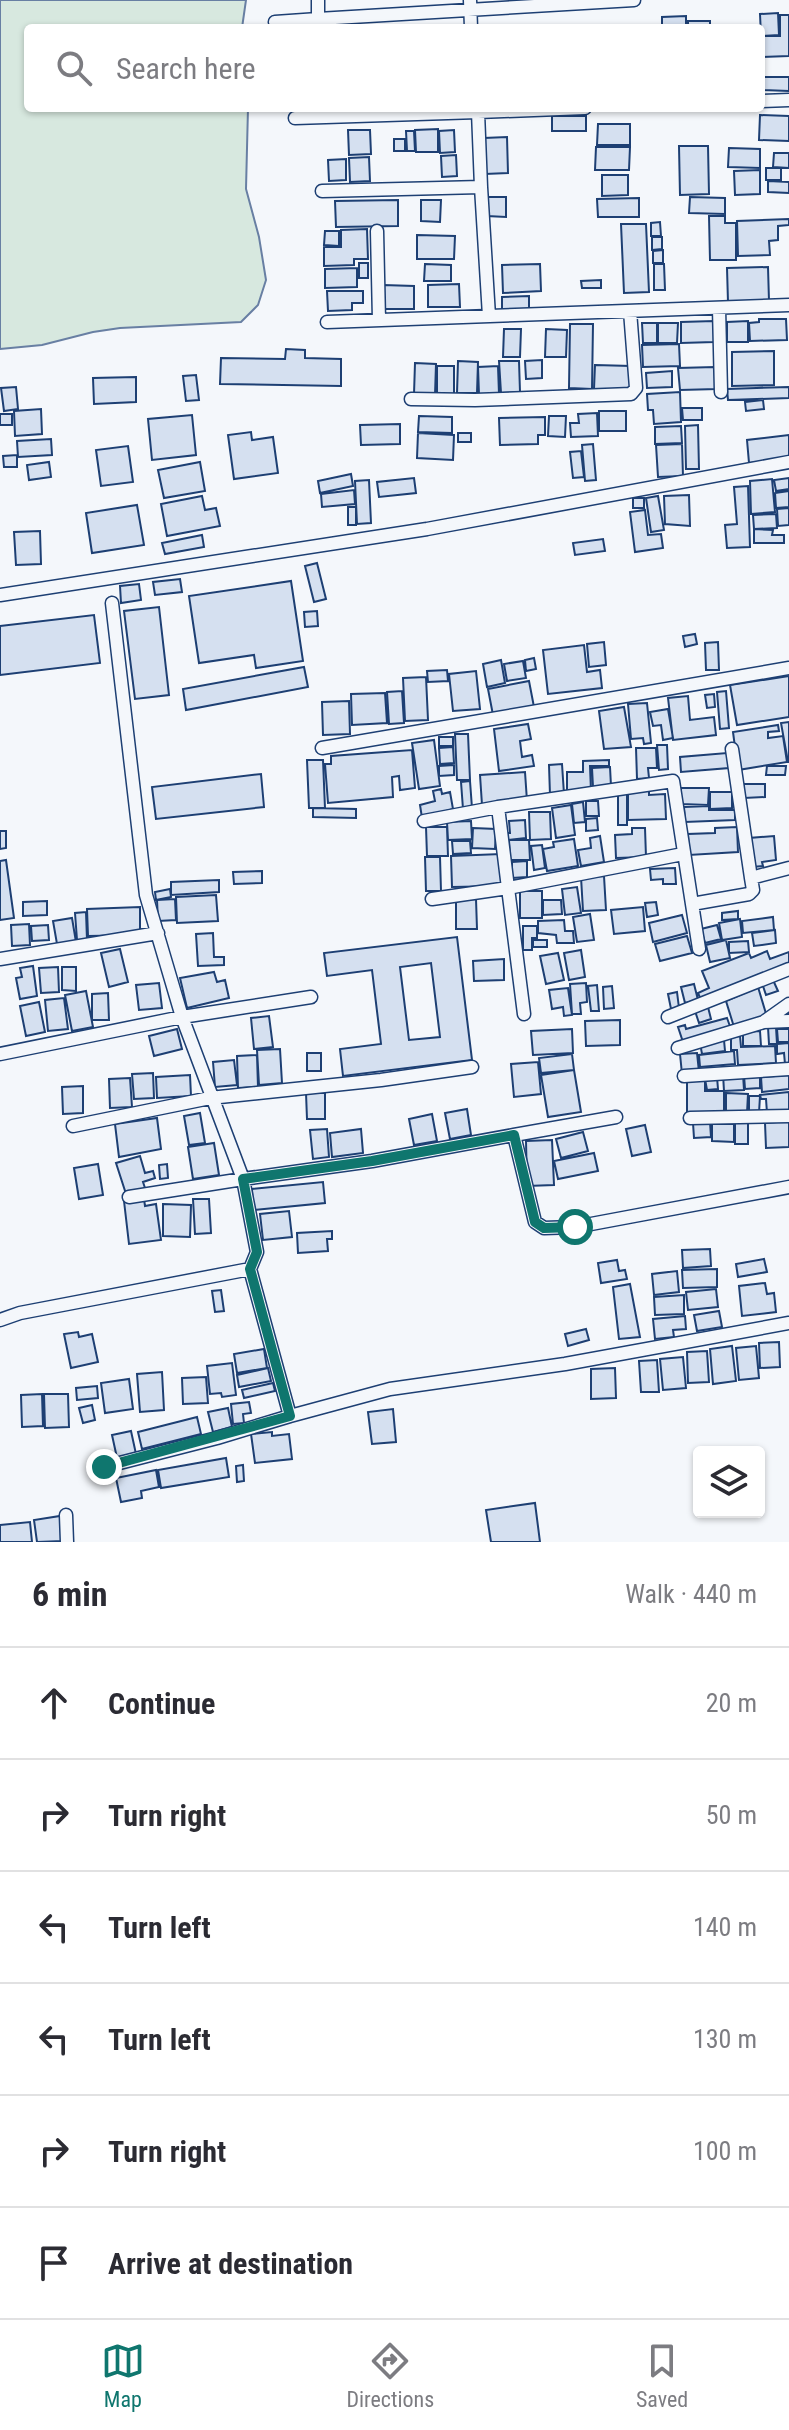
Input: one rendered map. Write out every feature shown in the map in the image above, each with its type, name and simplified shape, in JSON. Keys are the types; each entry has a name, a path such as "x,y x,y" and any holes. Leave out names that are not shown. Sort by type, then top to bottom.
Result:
{"street":[{"path":"318,0 318,19"},
{"path":"275,22 470,5 634,0"},
{"path":"765,101 789,100"},
{"path":"295,118 432,112"},
{"path":"477,112 489,316"},
{"path":"322,191 481,187"},
{"path":"377,231 379,320"},
{"path":"327,322 789,305"},
{"path":"719,308 721,392"},
{"path":"411,399 475,400 631,394 636,388 630,311"},
{"path":"0,595 427,529 789,462"},
{"path":"112,603 146,895 182,1017 243,1179 257,1252 250,1269 290,1416"},
{"path":"322,748 789,668"},
{"path":"692,904 749,894 753,890 732,749"},
{"path":"424,821 673,781 699,949"},
{"path":"498,807 524,1014"},
{"path":"432,899 508,888 683,854"},
{"path":"751,878 789,868"},
{"path":"0,959 158,933"},
{"path":"668,1017 789,969"},
{"path":"0,1054 182,1017 311,997"},
{"path":"764,1022 789,1004"},
{"path":"678,1048 764,1022 789,1021"},
{"path":"73,1126 210,1098 472,1067"},
{"path":"684,1076 789,1069"},
{"path":"690,1118 789,1116"},
{"path":"129,1197 385,1159 616,1117"},
{"path":"514,1135 535,1222 544,1228 575,1227 654,1214 789,1187"},
{"path":"0,1320 20,1313 250,1269"},
{"path":"104,1467 390,1389 565,1364 789,1323"},
{"path":"66,1515 67,1542"}],"shaded area":[{"path":"0,0 246,0 243,24 24,24 24,112 248,112 246,189 266,280 258,305 241,322 120,328 42,345 0,349"}],"building":[{"path":"778,13 779,35 765,36 765,24 760,24 760,14"},
{"path":"780,15 789,15 789,56 765,57 765,36 780,36"},
{"path":"686,16 686,24 662,24 662,17"},
{"path":"688,21 710,21 710,24 688,24"},
{"path":"765,77 789,77 789,91 765,90"},
{"path":"760,115 789,116 789,141 759,140"},
{"path":"552,116 586,116 586,131 552,131"},
{"path":"598,124 630,124 630,145 597,145"},
{"path":"438,129 438,152 416,152 415,130"},
{"path":"348,130 370,130 371,154 349,155"},
{"path":"454,130 455,152 440,153 439,131"},
{"path":"406,131 414,131 415,151 407,151"},
{"path":"507,137 508,173 485,174 484,138"},
{"path":"394,139 405,139 405,151 394,151"},
{"path":"679,146 708,146 709,194 680,195"},
{"path":"596,147 630,147 629,170 595,170"},
{"path":"729,148 760,149 760,168 728,167"},
{"path":"774,153 789,153 789,168 773,167"},
{"path":"456,155 457,176 442,177 441,156"},
{"path":"369,157 370,181 350,182 349,158"},
{"path":"346,159 346,180 329,181 328,160"},
{"path":"766,168 781,168 781,180 766,180"},
{"path":"760,170 760,194 735,195 734,171"},
{"path":"602,175 628,175 628,195 602,196"},
{"path":"768,181 789,182 789,193 768,192"},
{"path":"488,197 506,197 506,217 487,216"},
{"path":"690,197 725,198 725,214 689,213"},
{"path":"639,198 639,217 598,217 597,199"},
{"path":"398,200 398,226 336,227 335,201"},
{"path":"421,200 441,200 440,222 421,221"},
{"path":"709,216 725,216 725,223 736,223 736,260 710,260"},
{"path":"789,219 789,225 778,226 778,240 769,241 770,255 738,256 737,221"},
{"path":"660,222 661,236 651,236 651,223"},
{"path":"621,224 646,224 649,292 624,293"},
{"path":"367,229 368,259 354,259 354,265 324,266 324,247 341,247 341,230"},
{"path":"325,231 339,231 339,246 324,245"},
{"path":"417,235 455,236 454,259 417,259"},
{"path":"652,237 662,237 662,249 652,250"},
{"path":"663,250 663,263 653,263 653,251"},
{"path":"359,263 368,263 368,278 359,278"},
{"path":"425,264 451,265 451,281 424,281"},
{"path":"540,264 541,291 503,293 502,265"},
{"path":"654,264 664,264 665,290 654,290"},
{"path":"768,267 769,301 728,302 727,268"},
{"path":"357,268 357,287 325,288 325,269"},
{"path":"601,280 601,288 582,288 581,281"},
{"path":"459,284 460,307 428,307 428,285"},
{"path":"383,285 414,286 414,309 383,309"},
{"path":"327,291 363,291 363,303 352,303 352,310 328,311"},
{"path":"529,296 529,309 502,309 502,297"},
{"path":"759,319 786,319 787,340 750,341 749,323 759,322"},
{"path":"714,321 714,342 681,343 681,322"},
{"path":"748,321 748,342 727,342 727,322"},
{"path":"642,323 657,323 657,343 643,343"},
{"path":"658,323 678,323 677,343 658,343"},
{"path":"570,324 593,324 592,389 569,388"},
{"path":"504,329 521,329 520,357 503,357"},
{"path":"546,329 567,330 566,357 545,357"},
{"path":"679,344 680,366 643,367 642,345"},
{"path":"286,349 305,350 305,358 341,359 341,386 220,384 221,358 285,359"},
{"path":"774,351 774,385 732,386 732,352"},
{"path":"542,360 542,378 526,379 525,361"},
{"path":"458,361 478,362 477,393 457,393"},
{"path":"499,361 519,361 520,392 501,393"},
{"path":"415,363 436,364 435,395 414,394"},
{"path":"595,365 631,366 631,390 594,389"},
{"path":"437,366 454,366 454,396 437,396"},
{"path":"498,366 499,394 479,395 478,367"},
{"path":"715,367 717,389 680,390 678,368"},
{"path":"672,371 672,387 647,388 646,373"},
{"path":"196,375 199,400 186,401 183,376"},
{"path":"136,377 136,402 94,404 93,378"},
{"path":"16,387 18,409 4,411 1,388"},
{"path":"789,387 789,398 728,400 727,389"},
{"path":"680,392 681,422 654,424 653,410 648,410 647,394"},
{"path":"763,400 764,409 746,411 745,402"},
{"path":"682,408 702,408 702,420 683,420"},
{"path":"41,409 42,434 15,436 14,411"},
{"path":"599,411 626,411 626,431 599,431"},
{"path":"597,413 598,436 571,437 570,423 579,423 578,414"},
{"path":"0,414 12,414 12,425 0,425"},
{"path":"192,415 196,455 152,460 148,419"},
{"path":"419,416 452,417 452,433 418,432"},
{"path":"549,416 566,416 565,437 548,436"},
{"path":"545,417 545,435 538,435 538,444 500,445 499,418"},
{"path":"400,424 400,444 361,445 360,425"},
{"path":"698,425 699,469 686,469 685,426"},
{"path":"681,426 682,443 655,444 655,427"},
{"path":"251,432 252,440 273,437 278,473 234,479 228,435"},
{"path":"418,433 454,435 453,460 417,458"},
{"path":"458,433 471,433 471,442 458,442"},
{"path":"789,435 789,459 749,463 747,440"},
{"path":"51,439 52,455 18,457 17,441"},
{"path":"593,444 596,480 585,481 582,445"},
{"path":"682,444 683,476 658,477 656,445"},
{"path":"128,446 133,482 101,486 96,450"},
{"path":"581,451 584,477 573,478 570,452"},
{"path":"17,455 17,467 4,467 3,456"},
{"path":"49,462 51,477 29,480 27,465"},
{"path":"200,462 205,491 164,498 158,470"},
{"path":"351,474 353,486 320,493 318,481"},
{"path":"414,478 416,493 379,497 377,482"},
{"path":"789,478 789,489 776,491 774,480"},
{"path":"772,479 775,512 751,514 750,481"},
{"path":"369,480 371,523 357,524 355,481"},
{"path":"748,486 750,547 727,548 725,525 737,524 734,487"},
{"path":"354,490 355,504 322,507 321,494"},
{"path":"789,491 789,507 776,508 775,493"},
{"path":"689,495 690,526 665,524 664,496"},
{"path":"202,496 205,510 216,508 220,526 167,536 161,504"},
{"path":"658,496 664,530 651,532 646,498"},
{"path":"633,498 644,498 644,508 633,508"},
{"path":"137,505 144,545 92,553 86,513"},
{"path":"348,507 356,507 356,525 348,525"},
{"path":"789,508 789,525 778,526 777,509"},
{"path":"645,510 648,535 661,534 663,548 635,552 630,512"},
{"path":"776,514 777,528 754,529 753,515"},
{"path":"754,529 773,530 772,535 784,535 784,543 754,543"},
{"path":"40,531 41,564 16,565 14,532"},
{"path":"202,535 204,547 165,554 162,543"},
{"path":"603,539 605,551 575,555 573,543"},
{"path":"317,563 326,599 314,602 305,566"},
{"path":"180,579 182,592 155,595 153,582"},
{"path":"291,581 303,661 256,668 254,655 199,663 189,596"},
{"path":"139,584 141,600 121,603 120,586"},
{"path":"159,607 169,695 135,699 124,611"},
{"path":"317,611 318,626 305,627 304,612"},
{"path":"94,615 100,663 0,675 0,626"},
{"path":"695,634 697,644 685,647 683,636"},
{"path":"604,642 606,665 589,667 587,644"},
{"path":"718,642 719,670 706,670 705,643"},
{"path":"584,645 587,672 600,670 602,688 548,694 543,650"},
{"path":"534,658 536,669 526,671 525,660"},
{"path":"501,660 505,683 487,687 483,664"},
{"path":"523,661 526,678 507,681 504,664"},
{"path":"304,667 308,687 186,710 183,689"},
{"path":"447,670 448,681 428,682 427,671"},
{"path":"476,671 480,709 453,711 449,674"},
{"path":"789,676 789,717 737,725 730,685"},
{"path":"426,677 428,720 405,721 403,678"},
{"path":"529,681 534,707 493,715 488,689"},
{"path":"402,691 404,723 389,724 387,692"},
{"path":"726,691 729,728 720,729 717,692"},
{"path":"385,693 387,723 352,725 351,694"},
{"path":"714,694 715,707 707,708 705,695"},
{"path":"688,696 690,720 714,717 716,735 673,740 668,698"},
{"path":"349,701 350,734 323,735 322,702"},
{"path":"647,703 651,743 644,744 643,738 631,739 628,704"},
{"path":"624,707 631,747 604,749 599,711"},
{"path":"668,709 673,738 663,740 661,725 653,726 650,712"},
{"path":"789,722 789,762 788,762 781,723"},
{"path":"528,724 531,739 520,741 522,757 532,755 534,766 499,771 494,729"},
{"path":"778,725 779,731 768,732 768,738 783,736 787,762 738,770 733,732"},
{"path":"455,734 468,734 470,780 457,780"},
{"path":"439,737 453,737 453,746 439,746"},
{"path":"434,740 440,786 419,789 412,743"},
{"path":"657,745 667,745 668,769 659,770"},
{"path":"453,747 454,763 440,764 439,748"},
{"path":"636,748 656,748 657,768 648,768 649,778 637,779"},
{"path":"412,750 415,788 400,790 399,776 392,777 393,797 328,803 325,764 331,764 331,756"},
{"path":"727,753 729,768 681,772 680,757"},
{"path":"307,760 323,760 325,808 309,808"},
{"path":"609,760 609,766 590,766 591,791 567,792 567,772 583,772 583,761"},
{"path":"562,764 564,794 550,795 549,765"},
{"path":"454,765 454,775 439,776 439,766"},
{"path":"767,766 786,766 785,775 766,775"},
{"path":"610,767 611,786 593,787 592,768"},
{"path":"525,772 527,801 482,805 480,775"},
{"path":"261,774 264,807 156,819 152,787"},
{"path":"470,781 472,808 463,809 461,782"},
{"path":"743,784 765,784 765,797 744,798"},
{"path":"681,788 709,788 708,805 681,804"},
{"path":"441,789 442,794 450,792 453,809 422,818 420,805 435,801 433,791"},
{"path":"628,791 665,794 666,819 628,820"},
{"path":"710,792 732,792 732,808 710,809"},
{"path":"618,794 627,794 627,825 618,825"},
{"path":"586,801 598,801 599,816 586,816"},
{"path":"583,802 585,822 574,823 572,804"},
{"path":"571,805 575,835 556,838 552,808"},
{"path":"709,806 709,810 735,810 735,820 685,822 684,807"},
{"path":"313,808 356,809 356,818 313,817"},
{"path":"529,812 550,812 551,839 530,840"},
{"path":"597,818 598,830 586,831 586,819"},
{"path":"525,820 526,838 507,840 509,821"},
{"path":"471,821 472,839 448,840 447,822"},
{"path":"426,827 447,827 448,856 427,856"},
{"path":"737,827 738,852 689,855 688,834 715,833 715,828"},
{"path":"473,828 496,829 495,849 472,848"},
{"path":"632,828 645,828 646,857 616,858 615,835 632,834"},
{"path":"0,831 6,831 6,848 0,849"},
{"path":"600,836 604,862 581,866 578,850 591,848 590,838"},
{"path":"774,836 776,860 752,867 749,838"},
{"path":"574,839 578,866 547,871 543,849 554,847 553,842"},
{"path":"509,840 529,840 530,860 510,860"},
{"path":"452,841 470,841 471,853 453,854"},
{"path":"542,845 545,868 534,870 531,846"},
{"path":"501,854 502,886 452,887 451,856"},
{"path":"425,857 440,857 441,891 426,891"},
{"path":"6,860 14,918 0,920 0,861"},
{"path":"527,861 527,877 512,878 512,862"},
{"path":"675,868 676,884 663,884 663,879 651,880 650,869"},
{"path":"262,871 262,883 234,884 233,872"},
{"path":"604,876 606,910 583,911 581,877"},
{"path":"219,880 219,892 171,895 171,882"},
{"path":"577,887 581,913 565,915 562,889"},
{"path":"170,889 171,897 156,900 155,892"},
{"path":"520,891 542,891 542,918 520,918"},
{"path":"216,895 218,921 177,923 176,897"},
{"path":"175,899 176,920 158,921 157,900"},
{"path":"476,899 477,929 456,929 456,900"},
{"path":"543,900 561,900 562,914 543,915"},
{"path":"47,901 47,915 23,916 23,902"},
{"path":"656,902 658,915 647,917 645,903"},
{"path":"140,907 140,935 88,936 87,909"},
{"path":"643,907 645,931 614,934 611,910"},
{"path":"738,911 738,919 722,920 722,913"},
{"path":"86,912 87,940 77,940 75,913"},
{"path":"590,914 594,940 577,942 573,917"},
{"path":"682,915 687,933 653,942 649,923"},
{"path":"773,917 774,930 743,933 742,921"},
{"path":"72,918 76,942 57,944 53,921"},
{"path":"740,919 742,937 722,940 719,923"},
{"path":"564,920 565,931 573,931 574,943 557,943 556,935 538,933 538,921"},
{"path":"29,924 30,945 12,946 11,925"},
{"path":"48,925 49,940 32,941 31,926"},
{"path":"717,925 721,939 705,943 701,929"},
{"path":"523,926 537,926 537,938 532,938 532,950 523,950"},
{"path":"775,930 776,943 754,946 752,933"},
{"path":"213,933 214,957 224,957 224,965 198,966 196,934"},
{"path":"687,936 692,953 660,961 655,944"},
{"path":"457,937 472,1060 343,1076 340,1049 381,1044 372,970 327,976 324,953","holes":["431,963 440,1037 409,1040 400,967"]},
{"path":"533,940 547,940 547,947 533,947"},
{"path":"726,940 730,958 710,962 706,945"},
{"path":"748,941 749,952 729,953 729,942"},
{"path":"120,949 128,982 109,987 101,953"},
{"path":"581,950 585,977 569,980 564,953"},
{"path":"767,951 770,959 789,952 789,966 701,1000 698,993 709,988 702,971 749,953 751,958"},
{"path":"558,953 564,980 546,984 540,956"},
{"path":"504,959 504,980 474,981 473,961"},
{"path":"33,966 37,996 20,999 16,978 22,977 20,968"},
{"path":"58,967 59,992 41,993 39,968"},
{"path":"62,967 76,967 76,991 62,990"},
{"path":"214,972 217,982 225,980 229,998 187,1008 180,978"},
{"path":"773,980 778,991 766,995 762,983"},
{"path":"159,983 162,1008 139,1010 136,985"},
{"path":"586,983 587,1002 580,1003 581,1014 572,1014 570,984"},
{"path":"694,984 698,1000 685,1003 681,987"},
{"path":"597,985 599,1011 591,1011 588,986"},
{"path":"612,986 614,1008 604,1009 603,987"},
{"path":"758,987 767,1017 734,1027 726,1001"},
{"path":"568,988 572,1015 564,1016 563,1007 552,1009 549,990"},
{"path":"86,991 93,1027 72,1031 65,995"},
{"path":"677,992 679,1008 671,1009 668,994"},
{"path":"108,993 109,1020 92,1020 92,994"},
{"path":"64,998 68,1029 48,1031 45,1000"},
{"path":"39,1002 45,1032 26,1036 20,1006"},
{"path":"708,1007 711,1019 699,1023 695,1011"},
{"path":"269,1016 273,1047 254,1049 251,1018"},
{"path":"727,1018 731,1029 683,1042 678,1027 685,1025 686,1029"},
{"path":"620,1020 620,1045 586,1046 585,1021"},
{"path":"768,1027 776,1027 777,1044 769,1044"},
{"path":"177,1029 182,1049 154,1056 149,1036"},
{"path":"572,1029 573,1053 533,1055 531,1031"},
{"path":"777,1029 789,1029 789,1042 778,1042"},
{"path":"760,1031 761,1046 743,1046 743,1032"},
{"path":"740,1036 741,1047 775,1046 776,1063 738,1065 737,1050 731,1050 731,1037"},
{"path":"724,1040 725,1051 702,1054 700,1043"},
{"path":"789,1043 789,1064 785,1064 784,1053 777,1054 777,1044"},
{"path":"280,1049 282,1083 259,1085 257,1050"},
{"path":"734,1051 735,1064 700,1067 699,1055"},
{"path":"307,1053 321,1053 321,1071 307,1071"},
{"path":"697,1053 699,1072 682,1074 680,1054"},
{"path":"572,1054 574,1070 541,1073 539,1058"},
{"path":"257,1055 258,1087 238,1088 237,1056"},
{"path":"234,1060 237,1085 215,1087 213,1062"},
{"path":"538,1062 541,1094 514,1097 511,1064"},
{"path":"574,1070 581,1112 548,1117 541,1075"},
{"path":"153,1073 154,1098 134,1099 132,1074"},
{"path":"723,1074 743,1074 744,1090 724,1091"},
{"path":"190,1075 191,1096 157,1098 156,1077"},
{"path":"744,1075 760,1075 760,1088 745,1089"},
{"path":"789,1075 789,1089 762,1092 761,1077"},
{"path":"687,1077 705,1077 705,1091 724,1091 724,1113 687,1114"},
{"path":"717,1077 718,1089 707,1090 705,1079"},
{"path":"130,1078 132,1107 110,1108 109,1079"},
{"path":"83,1086 83,1113 63,1114 62,1087"},
{"path":"789,1092 789,1111 767,1113 766,1099 761,1099 760,1095"},
{"path":"306,1093 325,1093 325,1119 307,1119"},
{"path":"726,1093 748,1094 747,1113 726,1112"},
{"path":"749,1096 760,1096 759,1113 749,1112"},
{"path":"467,1109 471,1135 450,1139 445,1113"},
{"path":"200,1113 205,1143 189,1145 184,1116"},
{"path":"432,1114 437,1141 414,1145 409,1119"},
{"path":"157,1118 161,1149 119,1157 115,1124"},
{"path":"789,1121 789,1147 766,1148 765,1123"},
{"path":"710,1122 711,1137 694,1138 693,1123"},
{"path":"735,1123 748,1123 748,1144 735,1144"},
{"path":"712,1124 734,1124 734,1142 712,1141"},
{"path":"645,1125 651,1152 632,1156 626,1129"},
{"path":"327,1129 329,1157 313,1159 310,1130"},
{"path":"361,1129 363,1153 332,1157 330,1133"},
{"path":"583,1132 588,1151 561,1158 556,1139"},
{"path":"552,1140 554,1185 527,1186 526,1141"},
{"path":"214,1143 219,1175 193,1179 188,1147"},
{"path":"594,1153 598,1171 558,1179 554,1161"},
{"path":"140,1156 145,1173 153,1171 155,1178 143,1182 146,1191 127,1197 116,1163"},
{"path":"98,1164 103,1195 79,1199 74,1168"},
{"path":"167,1164 168,1178 160,1179 159,1165"},
{"path":"323,1182 325,1203 253,1210 252,1189"},
{"path":"144,1199 145,1206 156,1204 161,1240 129,1244 124,1201"},
{"path":"193,1199 209,1199 211,1233 195,1234"},
{"path":"163,1204 191,1205 190,1237 163,1236"},
{"path":"289,1211 292,1237 263,1240 260,1214"},
{"path":"332,1231 332,1239 327,1239 328,1251 298,1253 297,1233"},
{"path":"710,1249 711,1266 683,1268 682,1250"},
{"path":"764,1259 767,1272 738,1277 736,1264"},
{"path":"617,1260 619,1271 625,1270 627,1279 601,1283 598,1263"},
{"path":"717,1269 717,1287 683,1288 682,1270"},
{"path":"677,1271 679,1292 654,1295 652,1274"},
{"path":"765,1283 767,1294 774,1293 776,1312 742,1316 739,1286"},
{"path":"630,1284 640,1337 619,1339 613,1287"},
{"path":"716,1289 718,1307 688,1310 686,1292"},
{"path":"221,1290 224,1311 215,1312 212,1291"},
{"path":"684,1295 684,1314 655,1315 654,1297"},
{"path":"719,1311 722,1327 697,1331 694,1315"},
{"path":"685,1316 686,1329 673,1330 674,1337 655,1339 653,1319"},
{"path":"586,1329 589,1340 568,1346 565,1334"},
{"path":"78,1332 79,1337 92,1334 98,1362 71,1368 64,1334"},
{"path":"779,1342 780,1367 760,1368 759,1343"},
{"path":"732,1346 736,1381 713,1384 710,1349"},
{"path":"756,1346 759,1378 739,1380 736,1348"},
{"path":"264,1349 267,1368 237,1373 234,1354"},
{"path":"707,1351 709,1382 688,1383 687,1352"},
{"path":"683,1357 686,1388 663,1390 660,1359"},
{"path":"657,1360 659,1392 641,1392 639,1361"},
{"path":"232,1363 236,1395 222,1397 221,1393 210,1394 207,1366"},
{"path":"268,1368 271,1381 239,1387 237,1375"},
{"path":"615,1368 616,1398 591,1399 591,1369"},
{"path":"162,1372 164,1410 140,1412 137,1374"},
{"path":"206,1377 208,1403 183,1404 182,1378"},
{"path":"129,1379 133,1409 105,1413 101,1383"},
{"path":"273,1383 275,1391 244,1398 242,1390"},
{"path":"97,1386 98,1398 77,1400 76,1388"},
{"path":"42,1394 43,1426 22,1427 21,1395"},
{"path":"44,1394 68,1394 69,1427 45,1428"},
{"path":"249,1402 251,1413 243,1414 244,1423 233,1424 231,1404"},
{"path":"92,1405 95,1420 83,1423 79,1408"},
{"path":"228,1408 232,1427 213,1432 208,1412"},
{"path":"393,1409 396,1442 372,1444 368,1412"},
{"path":"197,1417 201,1434 142,1449 138,1432"},
{"path":"131,1431 136,1454 117,1458 112,1435"},
{"path":"272,1432 272,1436 289,1434 292,1459 255,1463 251,1434"},
{"path":"226,1458 229,1477 161,1488 158,1470"},
{"path":"243,1465 244,1481 237,1482 236,1466"},
{"path":"156,1470 159,1487 141,1491 142,1498 121,1502 116,1478"},
{"path":"535,1503 540,1542 491,1542 486,1510"},
{"path":"60,1516 63,1541 37,1542 34,1520"},
{"path":"30,1522 32,1542 0,1542 0,1525"}],"route":[{"path":"104,1467 290,1416 250,1269 257,1252 243,1179 372,1161 514,1135 535,1222 544,1228 575,1227"}]}
